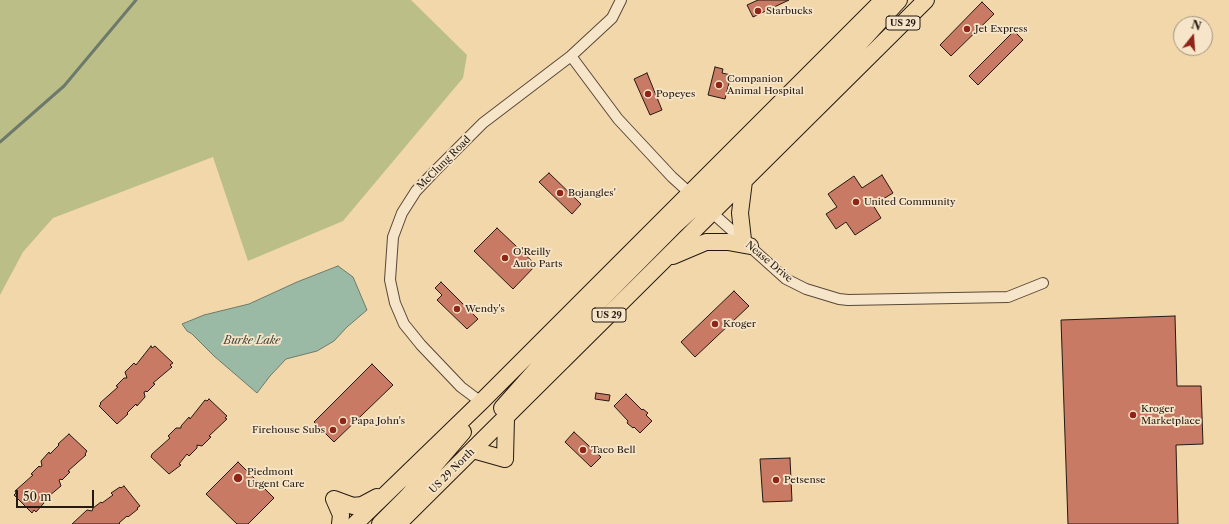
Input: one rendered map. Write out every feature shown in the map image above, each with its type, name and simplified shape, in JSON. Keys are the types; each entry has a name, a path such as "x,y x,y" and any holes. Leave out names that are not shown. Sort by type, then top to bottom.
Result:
{"main road":[{"name":"US 29","path":"355,524 481,402 700,202 883,0"},
{"path":"484,439 498,413 574,327 700,202 726,179 837,68 898,0"},
{"name":"US 29","path":"506,418 664,260 700,202 744,181 926,0"},
{"path":"664,260 706,242 746,243 740,213 744,181"},
{"path":"380,524 407,497 473,420 481,402"},
{"path":"473,450 505,459 506,418"},
{"name":"US 29 North","path":"398,524 506,418"},
{"path":"340,524 341,515 334,499 349,505 362,505 391,489"}],"street":[{"name":"McClung Road","path":"481,402 456,382 404,324 395,303 390,280 393,236 416,191 483,123 571,56 612,18 620,0"},
{"name":"Nease Drive","path":"571,56 618,119 700,202 775,270 797,286 848,300 1008,297 1043,283"}],"green space":[{"path":"0,0 411,0 467,55 463,78 343,221 248,261 213,157 53,218 23,252 0,295"}],"water":[{"name":"Burke Lake","path":"338,266 353,277 367,310 347,327 334,341 317,351 286,359 257,393 214,356 187,331 182,324 204,315 249,304 297,282"}],"building":[{"name":"Starbucks","path":"758,0 789,0 753,17 747,5"},
{"name":"Jet Express","path":"982,2 994,14 951,56 940,45"},
{"path":"1014,31 1023,40 978,85 969,76"},
{"name":"Companion Animal Hospital","path":"715,67 723,69 722,73 731,75 725,99 708,95"},
{"name":"Popeyes","path":"647,73 662,110 650,115 634,79"},
{"name":"Bojangles'","path":"549,173 581,204 572,214 539,182"},
{"name":"United Community","path":"882,175 893,193 873,205 881,218 855,235 846,222 836,229 826,214 837,207 828,194 854,176 862,188"},
{"name":"O'Reilly Auto Parts","path":"497,228 536,265 513,289 474,251"},
{"name":"Wendy's","path":"441,282 478,319 467,329 437,300 442,295 435,288"},
{"name":"Kroger","path":"734,291 749,306 695,357 681,342"},
{"name":"Kroger Marketplace","path":"1175,316 1177,386 1201,386 1203,444 1176,445 1178,524 1068,524 1061,320"},
{"path":"151,346 152,348 155,346 173,363 170,365 172,367 153,383 155,384 147,392 144,392 145,397 137,406 136,404 117,424 99,406 101,404 100,403 118,387 116,386 124,378 127,378 125,372 134,363 136,365"},
{"path":"372,364 393,385 334,442 314,422"},
{"path":"596,393 610,395 609,401 595,399"},
{"path":"626,394 642,410 643,409 648,413 646,415 652,421 640,433 627,423 628,421 614,406"},
{"path":"209,399 227,416 225,418 227,419 209,436 211,437 202,446 197,445 197,448 189,456 187,454 179,464 181,465 169,474 151,457 152,454 170,438 168,436 176,428 181,428 189,417 190,419 205,400 207,401"},
{"name":"Taco Bell","path":"574,432 601,457 591,467 565,442"},
{"path":"69,434 87,451 85,454 86,455 68,471 70,472 62,480 59,480 61,486 43,501 44,503 36,512 34,510 32,513 14,495 16,493 15,491 33,475 31,474 39,466 42,466 41,461 49,452 50,454"},
{"name":"Petsense","path":"790,458 792,501 763,502 760,459"},
{"name":"Piedmont Urgent Care","path":"238,462 274,498 248,524 237,524 206,494"},
{"path":"124,486 140,506 119,523 120,524 72,524 87,510 92,511 93,508 113,495 111,493"}],"waterway":[{"path":"0,142 64,86 136,0"}],"place":[{"name":"Starbucks","path":"758,11"},
{"name":"Jet Express","path":"967,29"},
{"name":"Companion Animal Hospital","path":"719,85"},
{"name":"Popeyes","path":"648,94"},
{"name":"Bojangles'","path":"560,193"},
{"name":"United Community","path":"856,202"},
{"name":"O'Reilly Auto Parts","path":"505,258"},
{"name":"Wendy's","path":"457,309"},
{"name":"Kroger","path":"715,324"},
{"name":"Kroger Marketplace","path":"1133,415"},
{"name":"Papa John's","path":"343,421"},
{"name":"Firehouse Subs","path":"333,430"},
{"name":"Taco Bell","path":"583,450"},
{"name":"Piedmont Urgent Care","path":"238,478"},
{"name":"Petsense","path":"776,480"}]}
